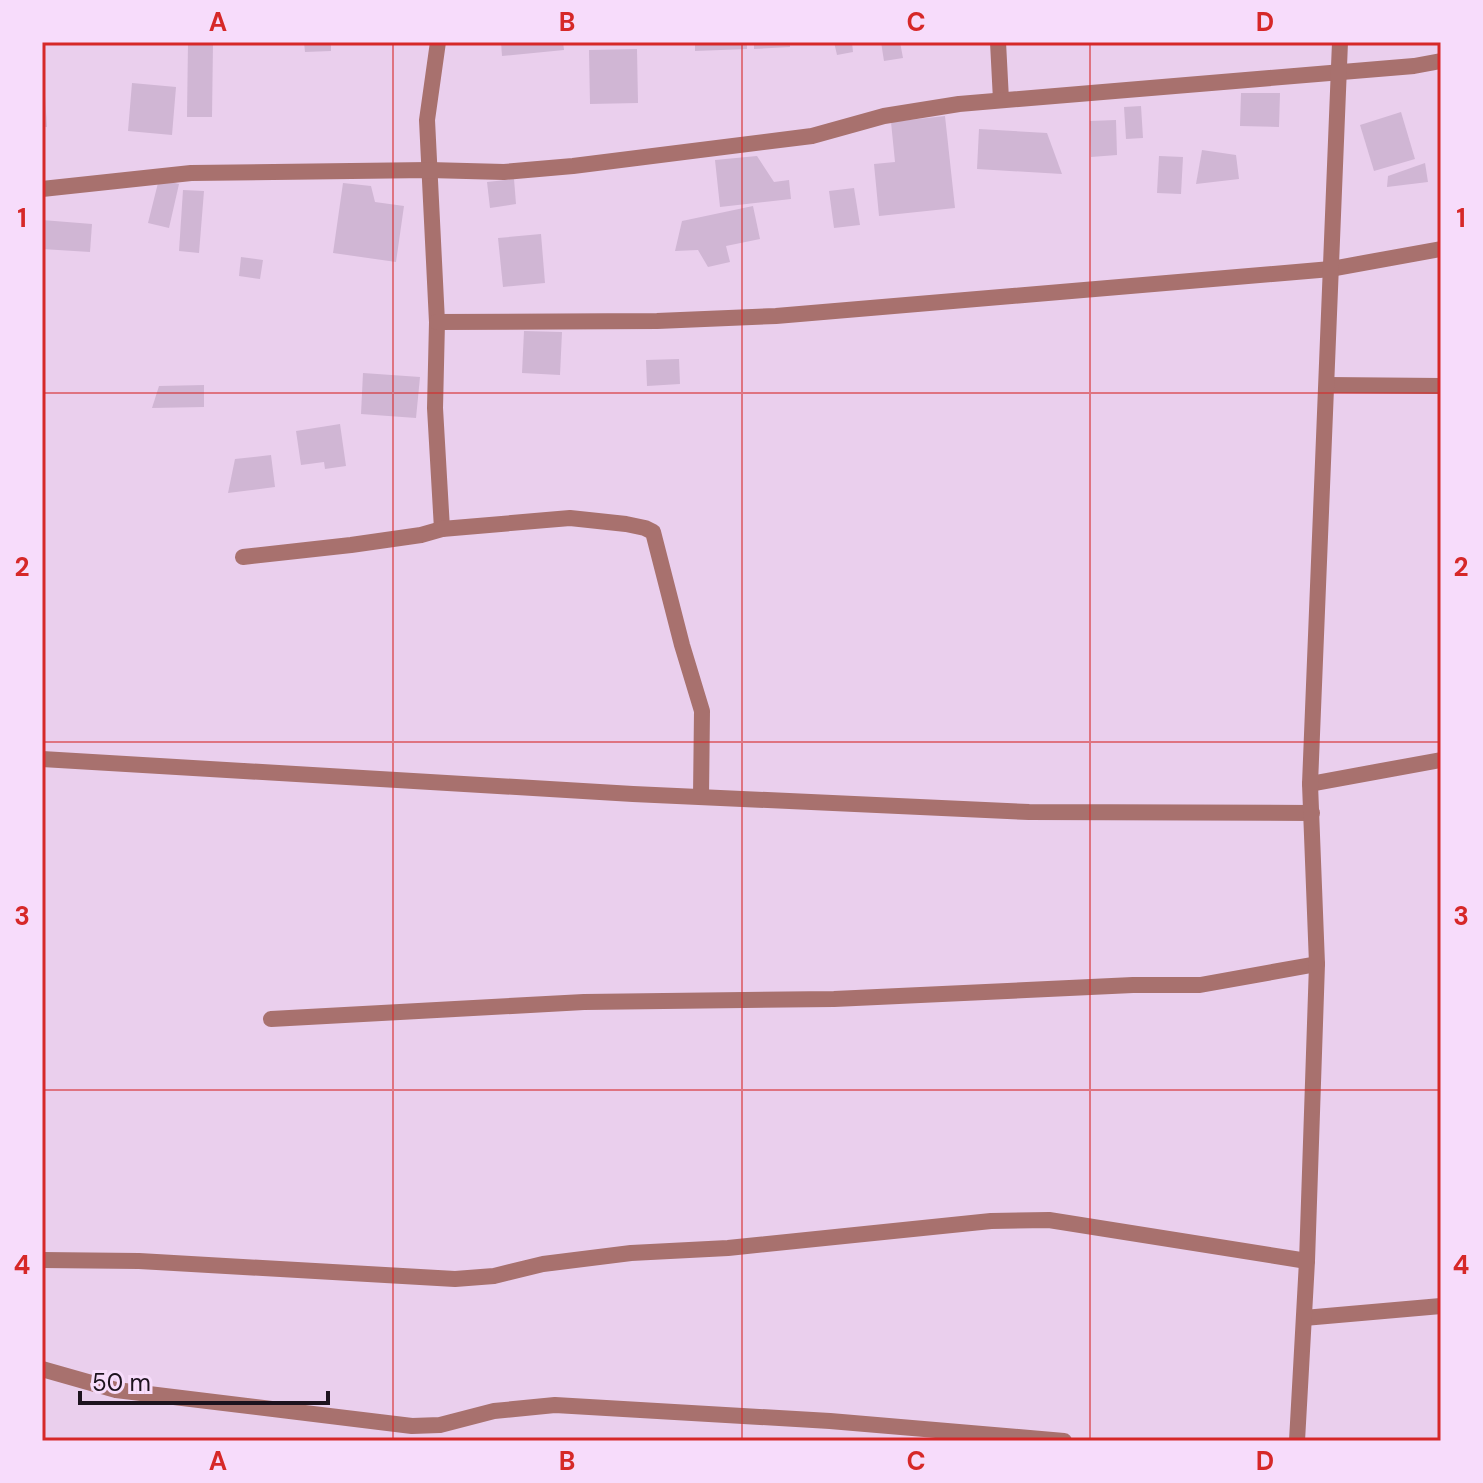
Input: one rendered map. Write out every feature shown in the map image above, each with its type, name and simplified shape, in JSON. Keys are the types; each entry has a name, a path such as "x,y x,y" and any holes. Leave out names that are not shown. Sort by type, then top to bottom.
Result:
{"street":[{"path":"438,42 427,120 437,322 435,408 442,529"},
{"path":"998,42 1001,100"},
{"path":"1297,1441 1307,1261 1317,964 1310,784 1340,42"},
{"path":"42,189 191,173 504,172 573,166 812,136 884,116 959,104 1340,73 1441,61"},
{"path":"437,322 657,321 776,316 1331,269 1441,249"},
{"path":"1327,385 1441,386"},
{"path":"243,557 351,545 442,529 570,518 616,522 653,532 702,711 701,796"},
{"path":"42,759 1029,812 1312,813"},
{"path":"1310,784 1441,760"},
{"path":"271,1019 584,1002 834,999 1133,985 1200,985 1317,964"},
{"path":"42,1260 139,1261 455,1279 494,1276 543,1264 631,1253 728,1248 991,1221 1049,1220 1307,1261"},
{"path":"1304,1318 1441,1306"},
{"path":"42,1369 116,1390 412,1426 440,1425 494,1411 555,1405 830,1421 1064,1441"}],"building":[{"path":"188,42 213,42 212,117 187,117"},
{"path":"304,42 331,42 331,51 305,52"},
{"path":"501,42 563,42 564,50 502,56"},
{"path":"695,42 747,42 747,49 695,51"},
{"path":"754,42 790,42 790,47 754,49"},
{"path":"834,42 852,42 853,52 837,55"},
{"path":"881,42 900,42 903,58 884,61"},
{"path":"637,49 638,103 590,104 589,50"},
{"path":"44,81 47,127 42,127"},
{"path":"132,83 176,87 172,135 128,131"},
{"path":"1241,93 1280,93 1279,127 1240,126"},
{"path":"1141,106 1143,138 1126,139 1124,107"},
{"path":"1401,112 1415,159 1374,171 1360,125"},
{"path":"945,116 955,208 879,216 874,164 895,162 891,122"},
{"path":"1116,120 1117,155 1091,157 1090,121"},
{"path":"979,129 1047,133 1062,174 977,169"},
{"path":"1202,150 1236,155 1239,179 1196,184"},
{"path":"757,156 774,182 789,180 791,199 720,207 715,160"},
{"path":"1159,156 1183,157 1181,194 1157,193"},
{"path":"1425,163 1428,182 1387,187 1388,176"},
{"path":"159,179 179,184 169,228 148,223"},
{"path":"514,179 516,204 490,208 487,182"},
{"path":"343,183 371,186 375,202 404,206 396,262 333,253"},
{"path":"854,188 860,225 834,228 829,191"},
{"path":"183,190 204,191 199,253 179,251"},
{"path":"753,206 760,239 726,246 730,262 708,267 698,250 675,251 682,221"},
{"path":"42,220 92,224 90,252 42,249"},
{"path":"541,234 545,283 503,287 498,238"},
{"path":"241,257 263,260 260,279 239,276"},
{"path":"524,331 562,332 560,375 522,373"},
{"path":"679,359 680,384 647,386 646,360"},
{"path":"363,373 420,377 416,418 361,414"},
{"path":"204,385 204,407 152,408 159,386"},
{"path":"340,424 346,466 325,469 324,462 301,465 296,431"},
{"path":"271,455 275,487 228,493 235,459"}]}
